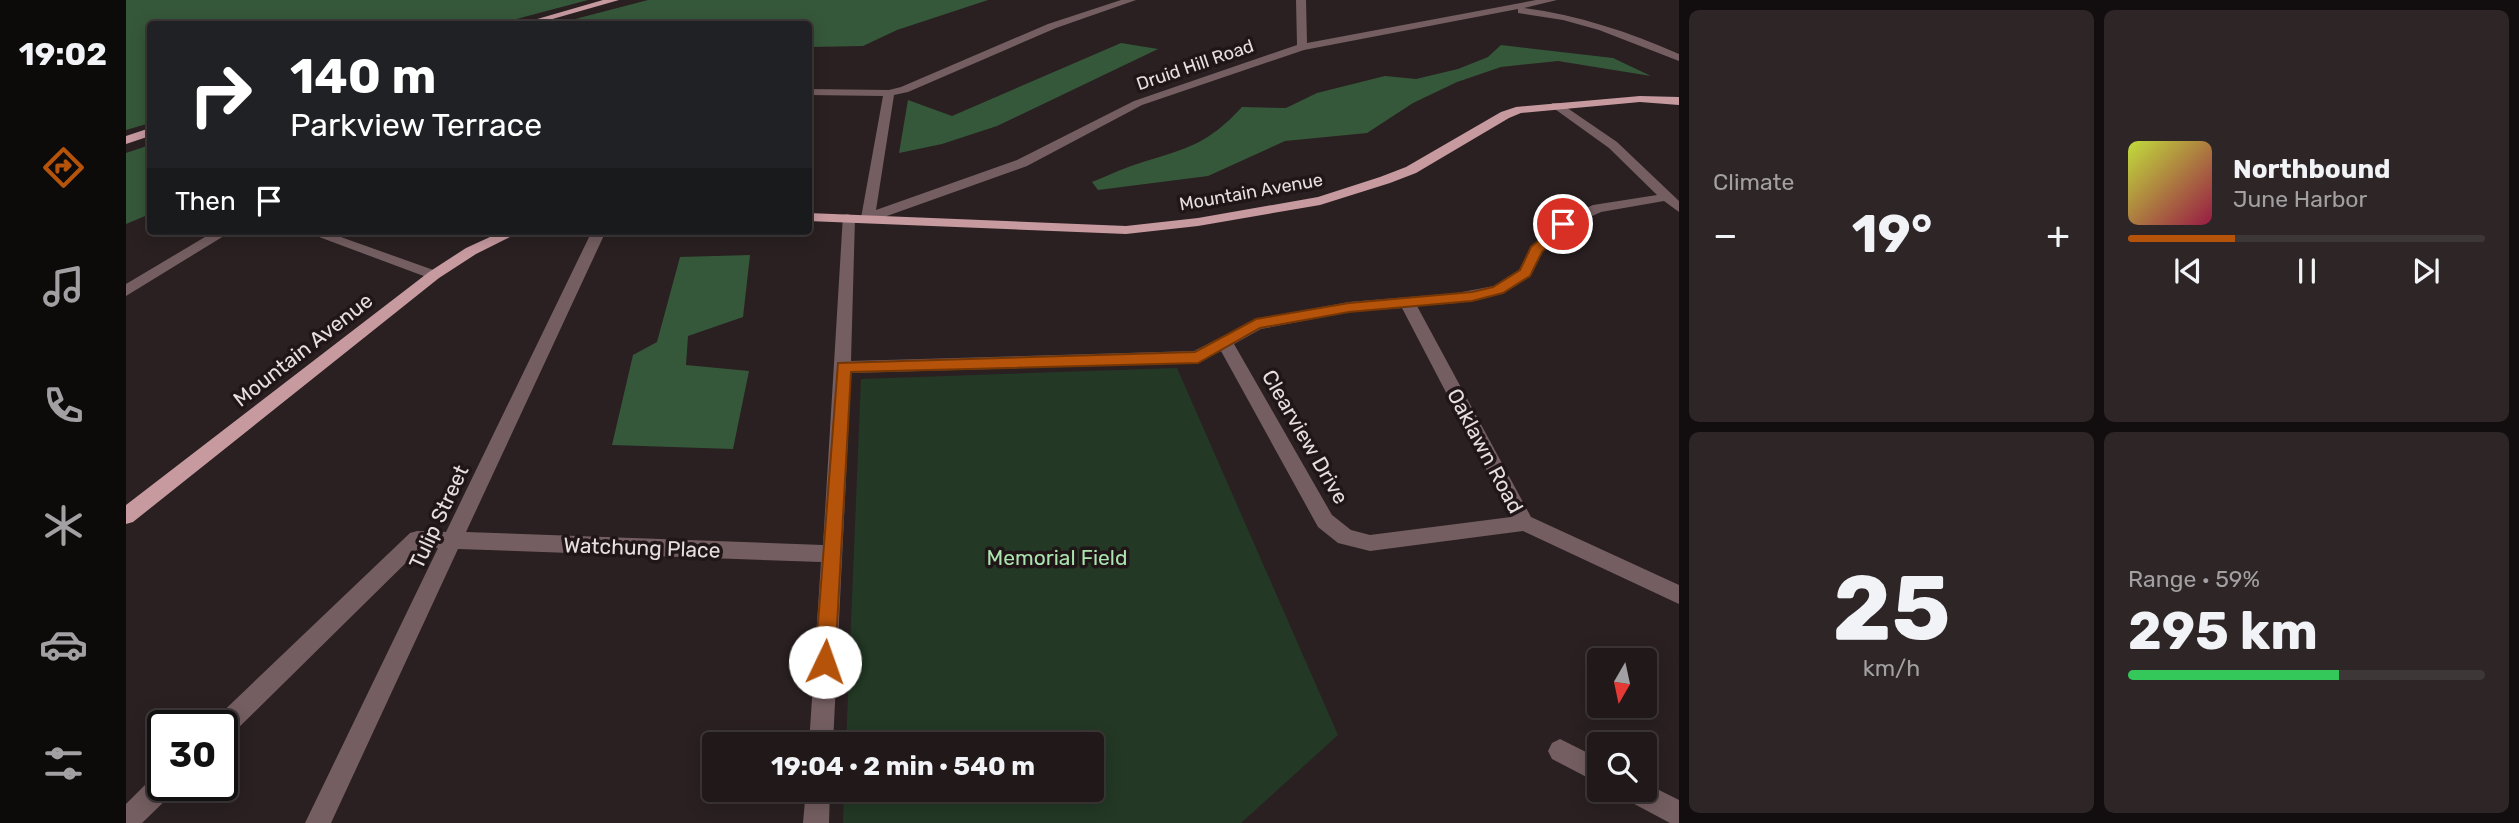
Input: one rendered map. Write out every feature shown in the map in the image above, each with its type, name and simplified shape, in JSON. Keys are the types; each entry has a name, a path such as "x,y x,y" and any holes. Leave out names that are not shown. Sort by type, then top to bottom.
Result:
{"main road":[{"path":"536,21 614,0"},
{"name":"Mountain Avenue","path":"812,217 1126,230 1320,201 1411,170 1505,115 1520,110 1640,99 1679,101"},
{"path":"126,140 147,133"},
{"name":"Mountain Avenue","path":"126,516 434,275 471,251 506,235"}],"street":[{"path":"812,92 889,93 933,80 1052,26 1131,0"},
{"path":"1301,0 1302,47"},
{"name":"Druid Hill Road","path":"868,218 1022,163 1138,103 1302,47 1552,0"},
{"path":"1558,0 1563,16"},
{"path":"1501,10 1563,16 1615,31 1679,58"},
{"path":"868,218 889,93"},
{"path":"1556,105 1613,145 1673,203"},
{"path":"843,367 1184,360 1209,353 1256,324 1349,307 1472,297 1498,290 1525,273 1536,250 1563,224 1598,208 1673,203"},
{"path":"822,732 843,367 848,218"},
{"path":"126,291 218,235"},
{"path":"321,235 434,275"},
{"name":"Tulip Street","path":"318,823 597,235"},
{"name":"Oaklawn Road","path":"1407,302 1524,523 1679,595"},
{"name":"Clearview Drive","path":"1225,343 1325,521 1345,537 1370,543 1524,523"},
{"name":"Watchung Place","path":"238,712 417,539 832,554"},
{"path":"1560,751 1587,765"},
{"path":"126,821 147,801"},
{"path":"816,823 817,802"},
{"path":"1656,802 1679,814"}],"green space":[{"path":"126,0 588,0 509,21 147,21 147,124 126,130"},
{"path":"648,0 988,0 897,30 863,46 812,47 812,21 568,21"},
{"path":"1121,43 1158,49 997,126 942,144 899,153 908,100 952,116"},
{"path":"1501,45 1613,58 1651,76 1558,61 1501,67 1457,82 1413,103 1367,133 1285,141 1208,176 1098,190 1092,182 1197,143 1219,129 1242,107 1286,108 1317,93 1385,76 1416,79 1458,69 1488,57"},
{"path":"147,146 147,215 126,224 126,153"},
{"path":"750,255 743,317 688,336 686,365 749,371 733,449 612,445 633,355 657,342 680,257"},
{"name":"Memorial Field","path":"1177,368 1338,735 1241,823 843,823 844,802 1104,802 1104,732 846,732 861,379"}],"route":[{"path":"825,662 843,367 1184,360 1209,353 1256,324 1349,307 1472,297 1498,290 1525,273 1536,250 1563,224"}]}
